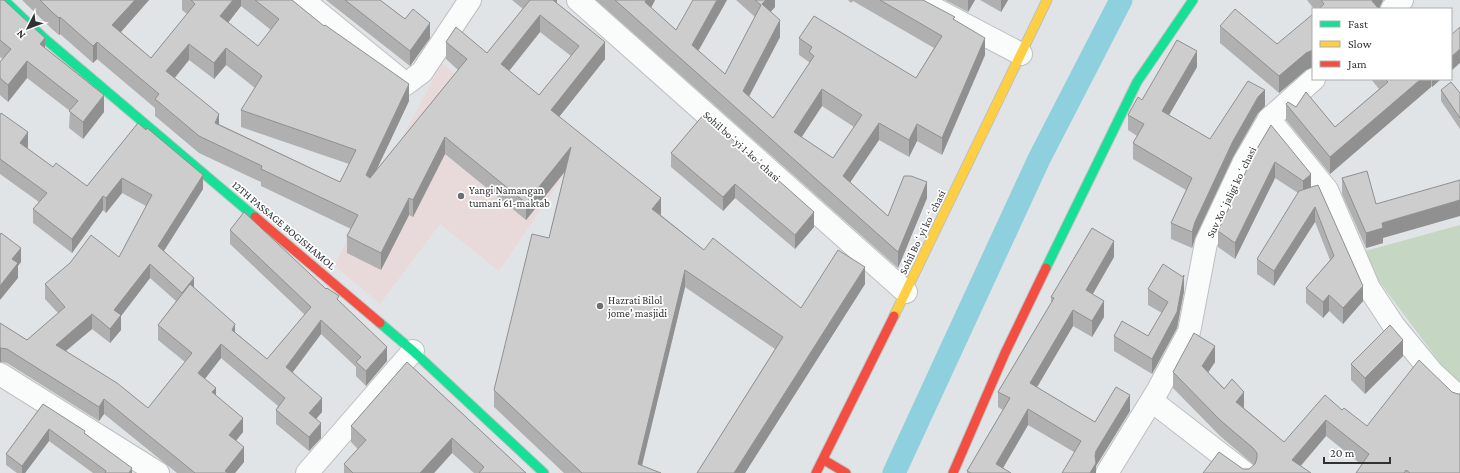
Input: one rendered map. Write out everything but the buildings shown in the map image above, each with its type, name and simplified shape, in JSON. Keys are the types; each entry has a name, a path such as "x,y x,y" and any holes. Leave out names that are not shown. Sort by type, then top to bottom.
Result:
{"street":[{"name":"12TH PASSAGE BOGISHAMOL","path":"4,0 46,39 413,351 544,473"},
{"path":"303,0 406,84 422,72 470,0"},
{"name":"Sohil boʻyi 1-koʻchasi","path":"578,0 906,292"},
{"path":"918,0 1021,54"},
{"name":"Sohil Boʻyi koʻchasi","path":"816,473 824,460 1047,0"},
{"path":"953,473 1005,353 1137,82 1194,0"},
{"path":"1393,8 1402,0"},
{"name":"Suv Xoʻjaligi koʻchasi","path":"1107,473 1152,401 1189,332 1206,243 1244,162 1270,119 1313,80"},
{"path":"1270,119 1327,190 1369,288 1394,326 1432,372 1460,398"},
{"path":"307,473 413,351"},
{"path":"0,374 158,473"},
{"path":"1152,401 1245,473"},
{"path":"824,460 845,472"}],"shaded area":[{"name":"Yangi Namangan tumani 61-maktab","path":"442,63 570,167 499,271 440,224 380,304 334,265"}],"green space":[{"path":"1460,225 1460,383 1449,375 1358,253"}],"waterway":[{"path":"894,473 1039,159 1121,0"}],"traffic: fast":[{"path":"4,0 45,39 255,217"},
{"path":"1046,268 1137,82 1193,0"},
{"path":"380,323 413,351 544,473"}],"traffic: slow":[{"path":"894,316 1047,0"}],"traffic: jam":[{"path":"255,217 380,323"},
{"path":"953,473 1005,353 1046,268"},
{"path":"816,473 894,316"},
{"path":"824,460 846,473"}],"place":[{"name":"Yangi Namangan tumani 61-maktab","path":"461,196"},
{"name":"Hazrati Bilol jome’ masjidi","path":"600,306"}]}
